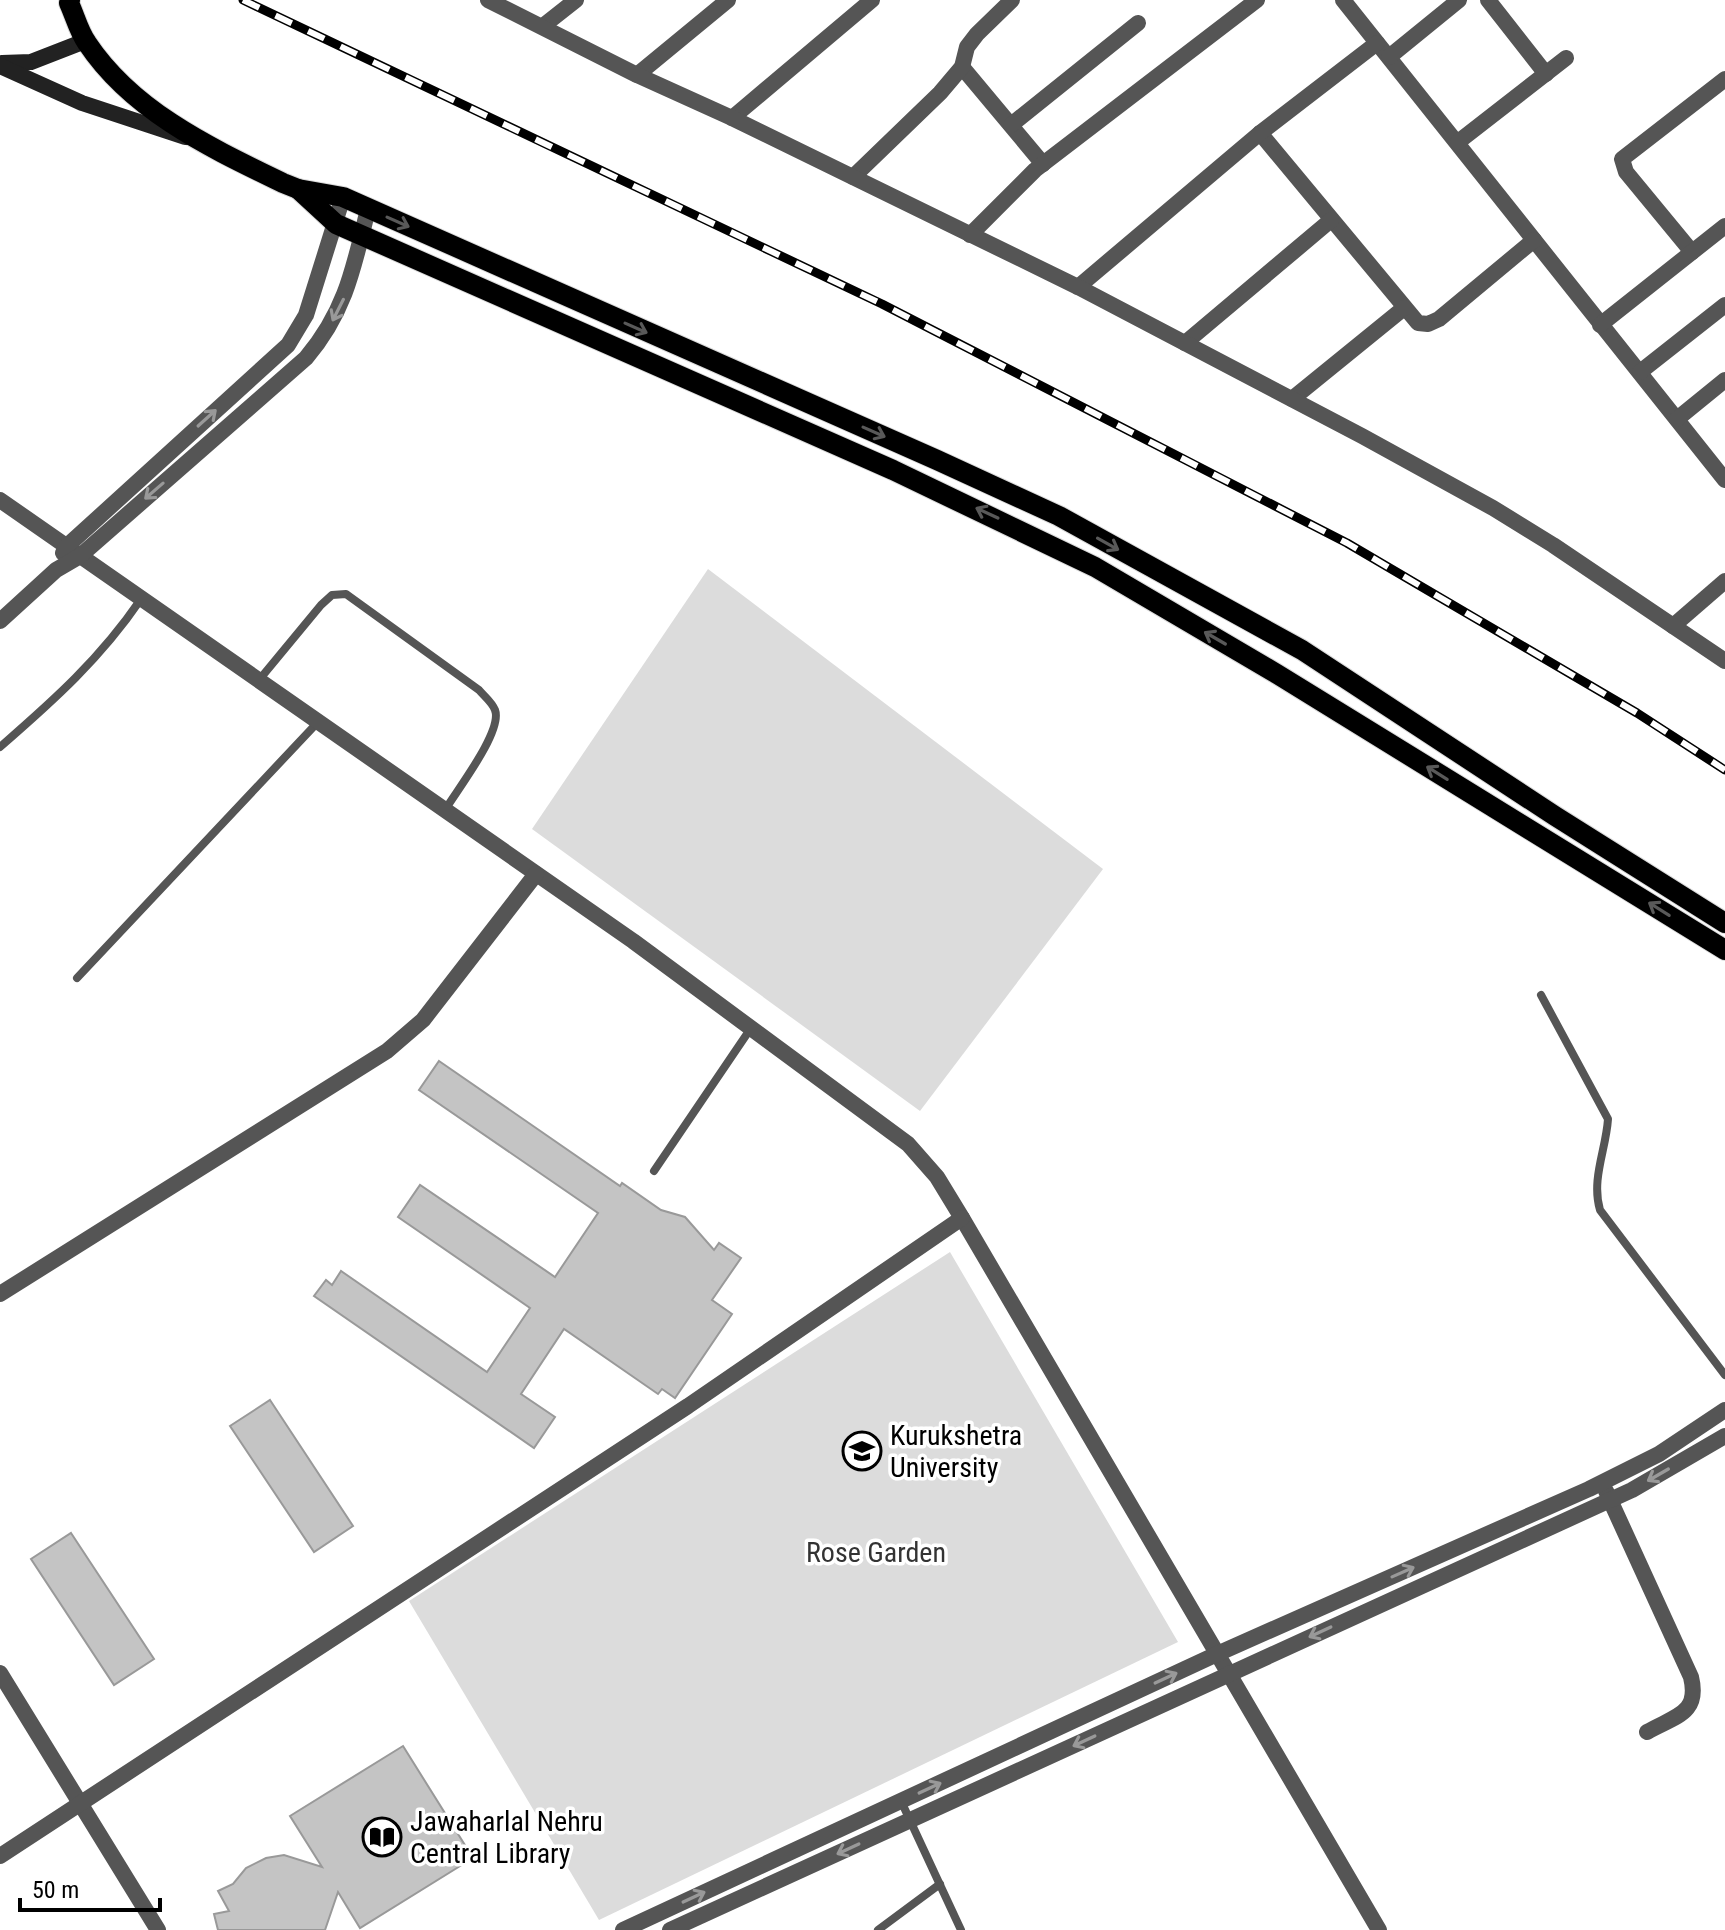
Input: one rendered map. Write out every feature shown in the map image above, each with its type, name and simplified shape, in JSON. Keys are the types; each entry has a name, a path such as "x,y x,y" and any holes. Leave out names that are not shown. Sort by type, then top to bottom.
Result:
{"main road":[{"path":"70,0 85,41 102,62 135,96 193,139"},
{"path":"0,64 31,62 85,41"},
{"path":"0,64 82,103 193,139 298,189 343,197 1059,516 1302,650 1725,923"},
{"path":"298,189 336,224 893,470 1095,567 1277,674 1725,950"}],"street":[{"path":"488,0 1078,287 1292,399 1493,508 1725,661"},
{"path":"543,26 576,0"},
{"path":"637,75 728,0"},
{"path":"732,118 872,0"},
{"path":"853,177 923,112 962,67 967,47 977,34 1012,0"},
{"path":"970,235 1043,164 1257,0"},
{"path":"1343,0 1725,480"},
{"path":"1389,57 1459,0"},
{"path":"1488,0 1546,74"},
{"path":"1011,125 1138,23"},
{"path":"1078,287 1260,133 1377,43"},
{"path":"1458,142 1566,58"},
{"path":"962,67 1043,164"},
{"path":"1692,252 1626,172 1622,159 1725,79"},
{"path":"1260,133 1418,323 1428,324 1439,319 1534,240"},
{"path":"0,621 288,345 306,315 343,197"},
{"path":"74,551 324,337 345,296 368,209"},
{"path":"1185,343 1331,220"},
{"path":"1600,325 1725,226"},
{"path":"1640,372 1725,305"},
{"path":"1292,399 1404,308"},
{"path":"1677,419 1725,380"},
{"path":"0,500 633,941 908,1144 937,1177 962,1218 1379,1930"},
{"path":"1673,626 1725,581"},
{"path":"0,1294 387,1051 423,1020 536,874"},
{"path":"0,1856 675,1415 962,1218"},
{"path":"623,1930 1217,1654 1602,1483 1659,1454 1725,1410"},
{"path":"670,1930 1632,1490 1725,1436"},
{"path":"1602,1483 1691,1677 1695,1694 1684,1711 1647,1732"},
{"path":"0,1673 158,1930"}],"lane":[{"path":"259,680 321,605 332,595 346,594 479,690 494,707 497,720 491,735 445,810"},
{"path":"0,747 79,676 114,638 141,598"},
{"path":"77,978 319,722"},
{"path":"1541,995 1608,1119 1607,1137 1595,1185 1600,1210 1725,1375"},
{"path":"654,1171 751,1028"},
{"path":"901,1801 961,1930"},
{"path":"878,1930 940,1884"}],"green space":[{"path":"708,569 1103,869 920,1111 532,829"},
{"name":"Rose Garden","path":"950,1252 1178,1642 599,1920 409,1601"}],"building":[{"path":"439,1061 620,1186 622,1183 661,1210 685,1217 714,1250 719,1243 741,1258 712,1300 732,1314 675,1398 662,1389 658,1394 564,1329 521,1394 555,1417 534,1448 314,1296 326,1280 332,1285 341,1271 487,1372 530,1308 398,1217 420,1185 555,1277 598,1213 419,1090"},
{"path":"270,1400 353,1526 314,1552 230,1426"},
{"path":"71,1533 154,1659 114,1685 31,1559"},
{"name":"Jawaharlal Nehru Central Library","path":"403,1746 473,1858 360,1928 338,1892 325,1930 218,1930 214,1914 229,1911 218,1891 233,1884 246,1868 266,1858 284,1855 322,1867 290,1816"}],"railway":[{"path":"243,0 882,304 1347,543 1637,713 1725,770"}],"place":[{"name":"Kurukshetra University","path":"862,1451"},
{"name":"Jawaharlal Nehru Central Library","path":"382,1837"}]}
